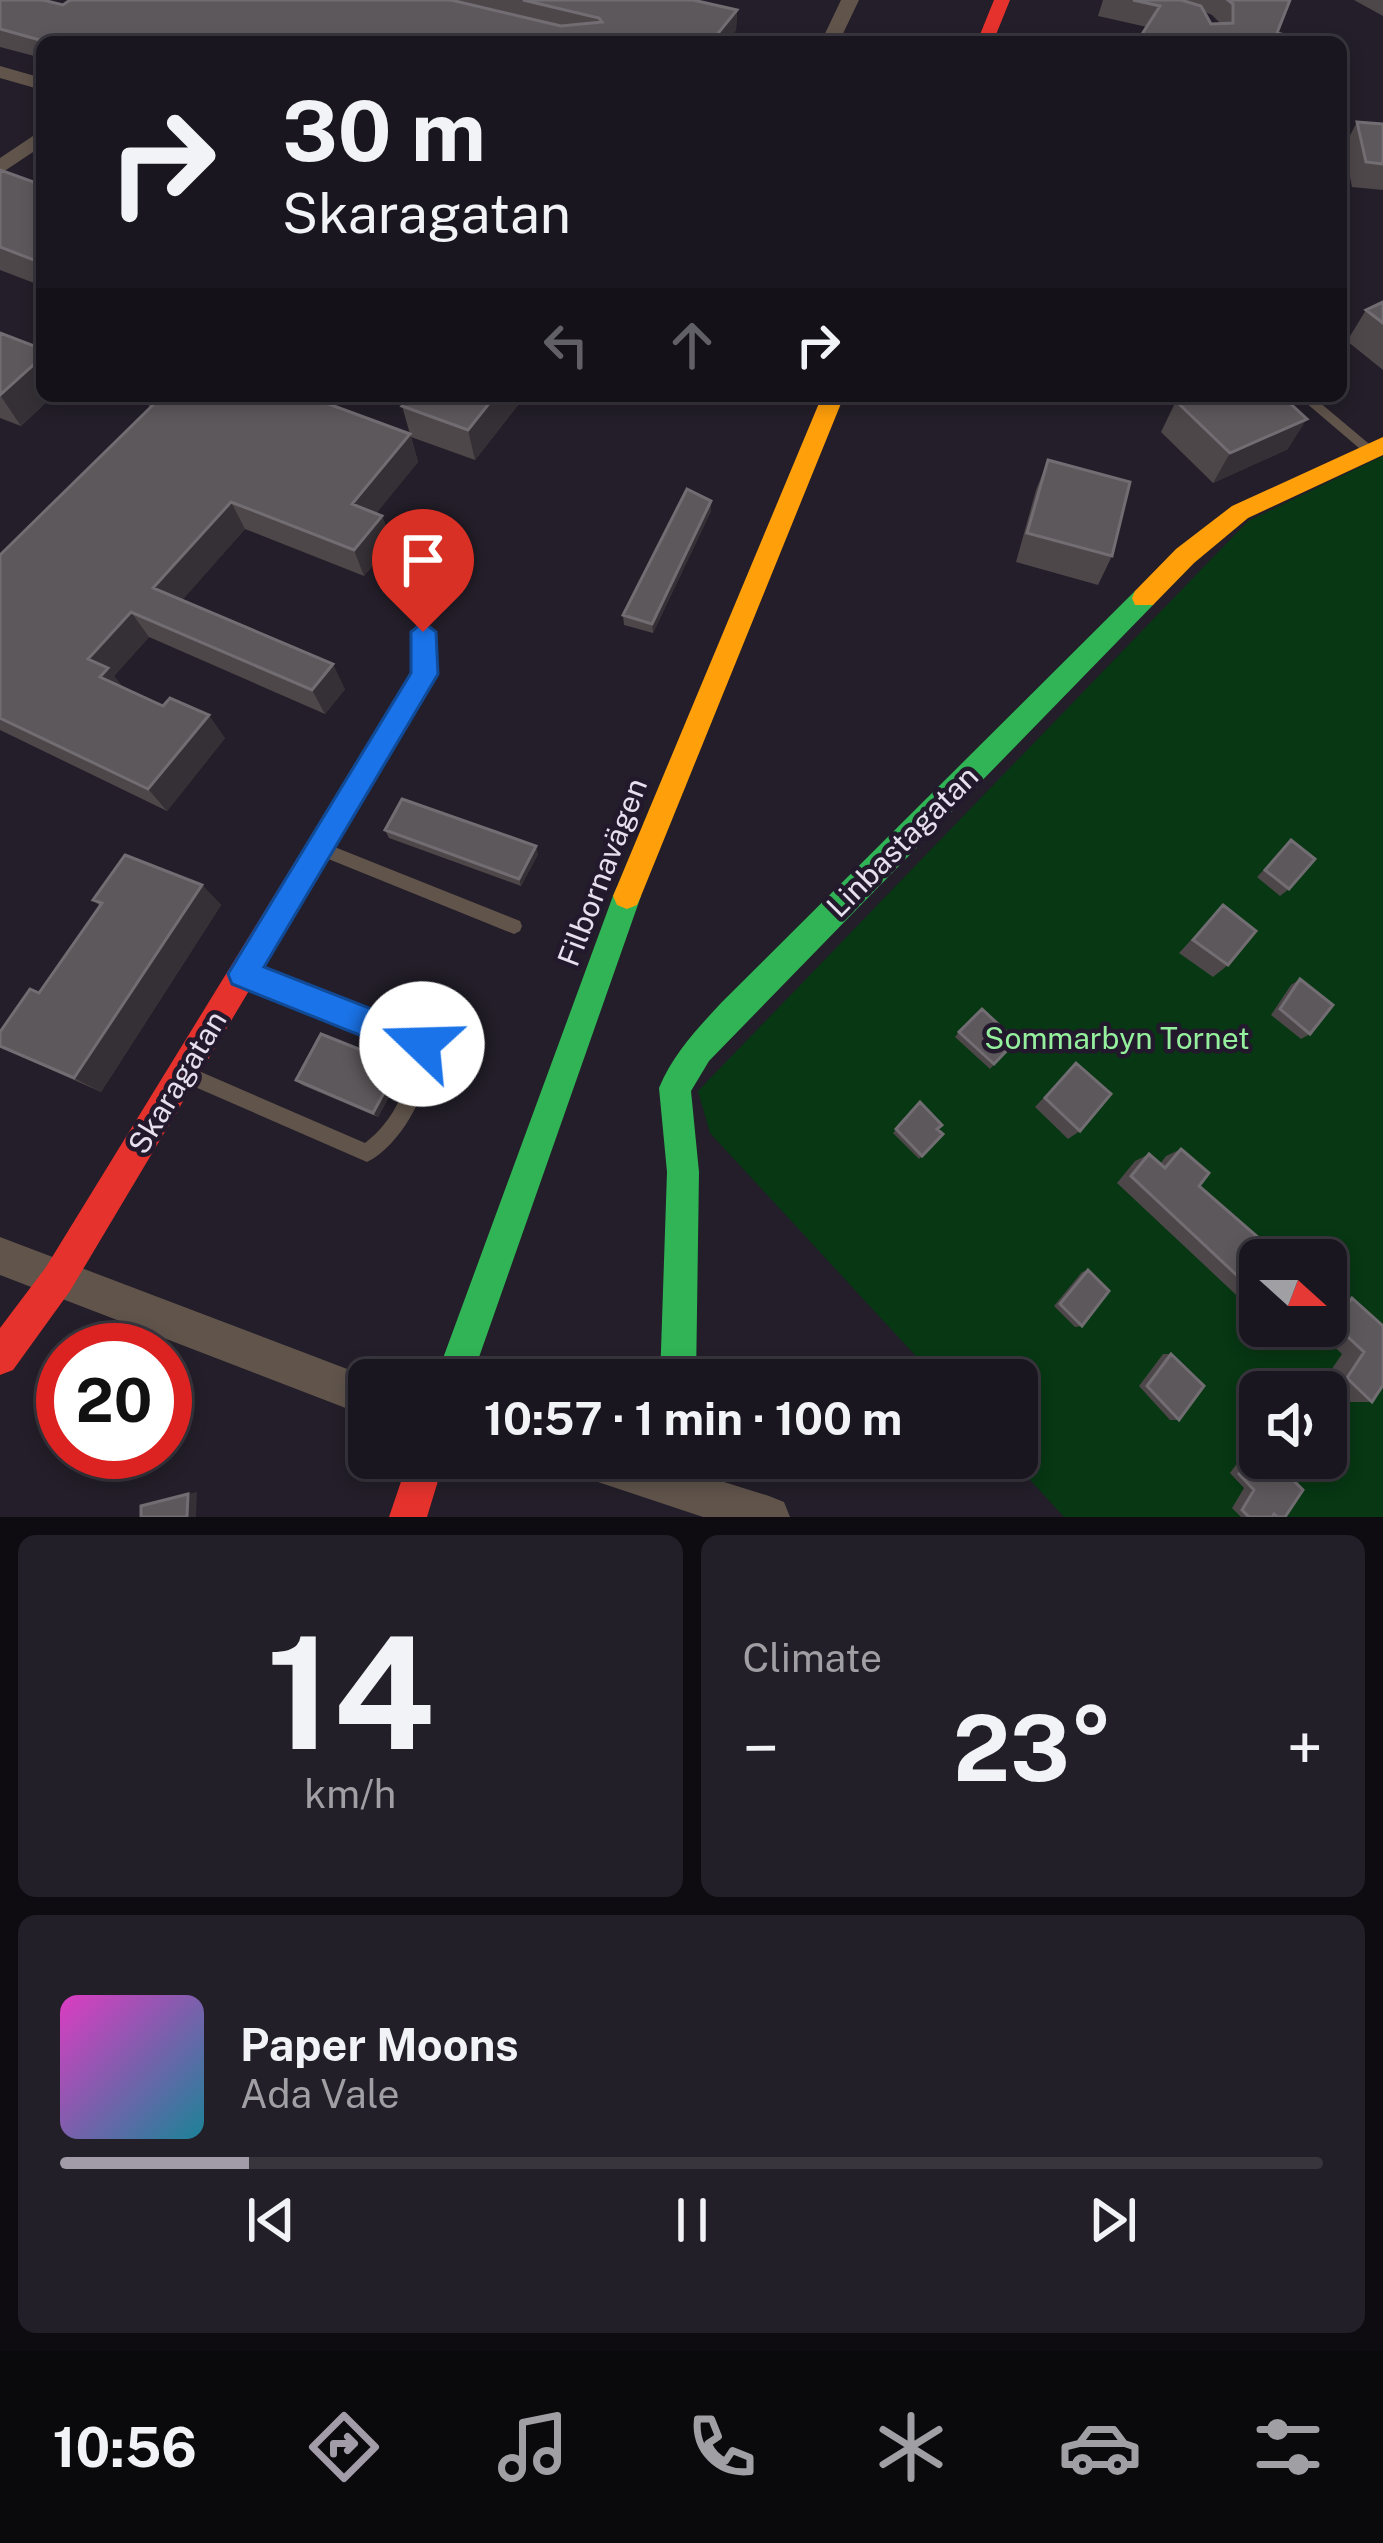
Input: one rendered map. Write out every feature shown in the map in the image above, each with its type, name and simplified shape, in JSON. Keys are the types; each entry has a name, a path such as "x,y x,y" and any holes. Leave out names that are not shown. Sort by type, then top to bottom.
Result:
{"street":[{"path":"833,36 850,0"},
{"path":"987,36 1002,0"},
{"path":"0,72 36,82"},
{"path":"0,168 36,141"},
{"name":"Filbornavägen","path":"461,1359 642,853 830,402"},
{"name":"Linbastagatan","path":"678,1359 683,1172 673,1103 683,1071 733,1013 1185,556 1240,512 1377,448"},
{"name":"Skaragatan","path":"0,1357 58,1279 424,674 423,632"},
{"path":"0,1256 348,1389"},
{"path":"408,1517 420,1479"},
{"path":"677,1479 769,1517"}],"lane":[{"path":"1312,402 1377,448"},
{"path":"319,848 514,926"},
{"path":"183,1072 367,1153 387,1140 421,1072 422,1044 243,974"}],"green space":[{"name":"Sommarbyn Tornet","path":"1383,456 1383,1517 1064,1517 1029,1479 1038,1479 1038,1359 919,1359 710,1133 698,1091 1248,521"}],"building":[{"path":"0,0 63,5 70,0 451,0 561,26 602,22 523,0 693,0 737,10 716,36 36,39 0,29"},
{"path":"1133,0 1181,0 1201,6 1211,24 1233,23 1233,4 1228,0 1290,0 1277,33 1285,36 1141,36 1160,6"},
{"path":"1357,122 1383,124 1383,164 1366,162"},
{"path":"0,170 36,183 36,261 0,247"},
{"path":"1383,302 1383,323 1366,310"},
{"path":"0,333 36,347 36,362 0,395"},
{"path":"156,402 323,402 410,434 352,504 382,516 354,550 231,502 153,588 333,664 312,690 131,612 88,659 108,668 100,677 163,706 170,698 209,715 148,789 0,718 0,555"},
{"path":"406,402 490,402 468,430 402,406"},
{"path":"1177,402 1289,402 1307,419 1230,453"},
{"path":"1048,460 1130,482 1112,556 1027,533"},
{"path":"687,489 711,501 652,624 623,615"},
{"path":"402,799 536,846 519,879 385,830"},
{"path":"1291,840 1315,859 1289,889 1265,870"},
{"path":"125,855 202,885 74,1078 0,1046 0,1032 30,989 39,993 102,903 93,900"},
{"path":"1223,905 1256,931 1228,965 1193,940"},
{"path":"1300,979 1333,1005 1310,1034 1280,1009"},
{"path":"982,1009 1016,1041 994,1064 959,1032"},
{"path":"321,1034 399,1065 373,1113 296,1080"},
{"path":"1076,1063 1111,1094 1080,1131 1045,1098"},
{"path":"920,1102 942,1125 937,1129 943,1134 922,1156 896,1129"},
{"path":"1181,1149 1209,1173 1199,1186 1260,1239 1239,1239 1239,1277 1131,1176 1149,1154 1165,1168"},
{"path":"1088,1270 1109,1291 1082,1326 1060,1304"},
{"path":"1352,1298 1383,1326 1383,1385 1372,1402 1347,1378 1364,1352 1347,1336 1347,1305"},
{"path":"1171,1354 1204,1386 1179,1420 1147,1386"},
{"path":"1244,1479 1292,1479 1303,1490 1285,1517 1249,1517 1242,1510 1254,1490"},
{"path":"188,1494 187,1517 141,1517 141,1506"}],"traffic: fast":[{"path":"679,1359 683,1172 675,1088 698,1050 1144,598"},
{"path":"461,1359 627,896"}],"traffic: slow":[{"path":"627,896 831,402"},
{"path":"1144,598 1185,556 1240,512 1383,445"}],"traffic: jam":[{"path":"987,36 1002,0"},
{"path":"0,1357 58,1279 424,674 423,632"},
{"path":"408,1517 420,1479"}],"route":[{"path":"422,1044 243,974 424,674 423,632"}]}
